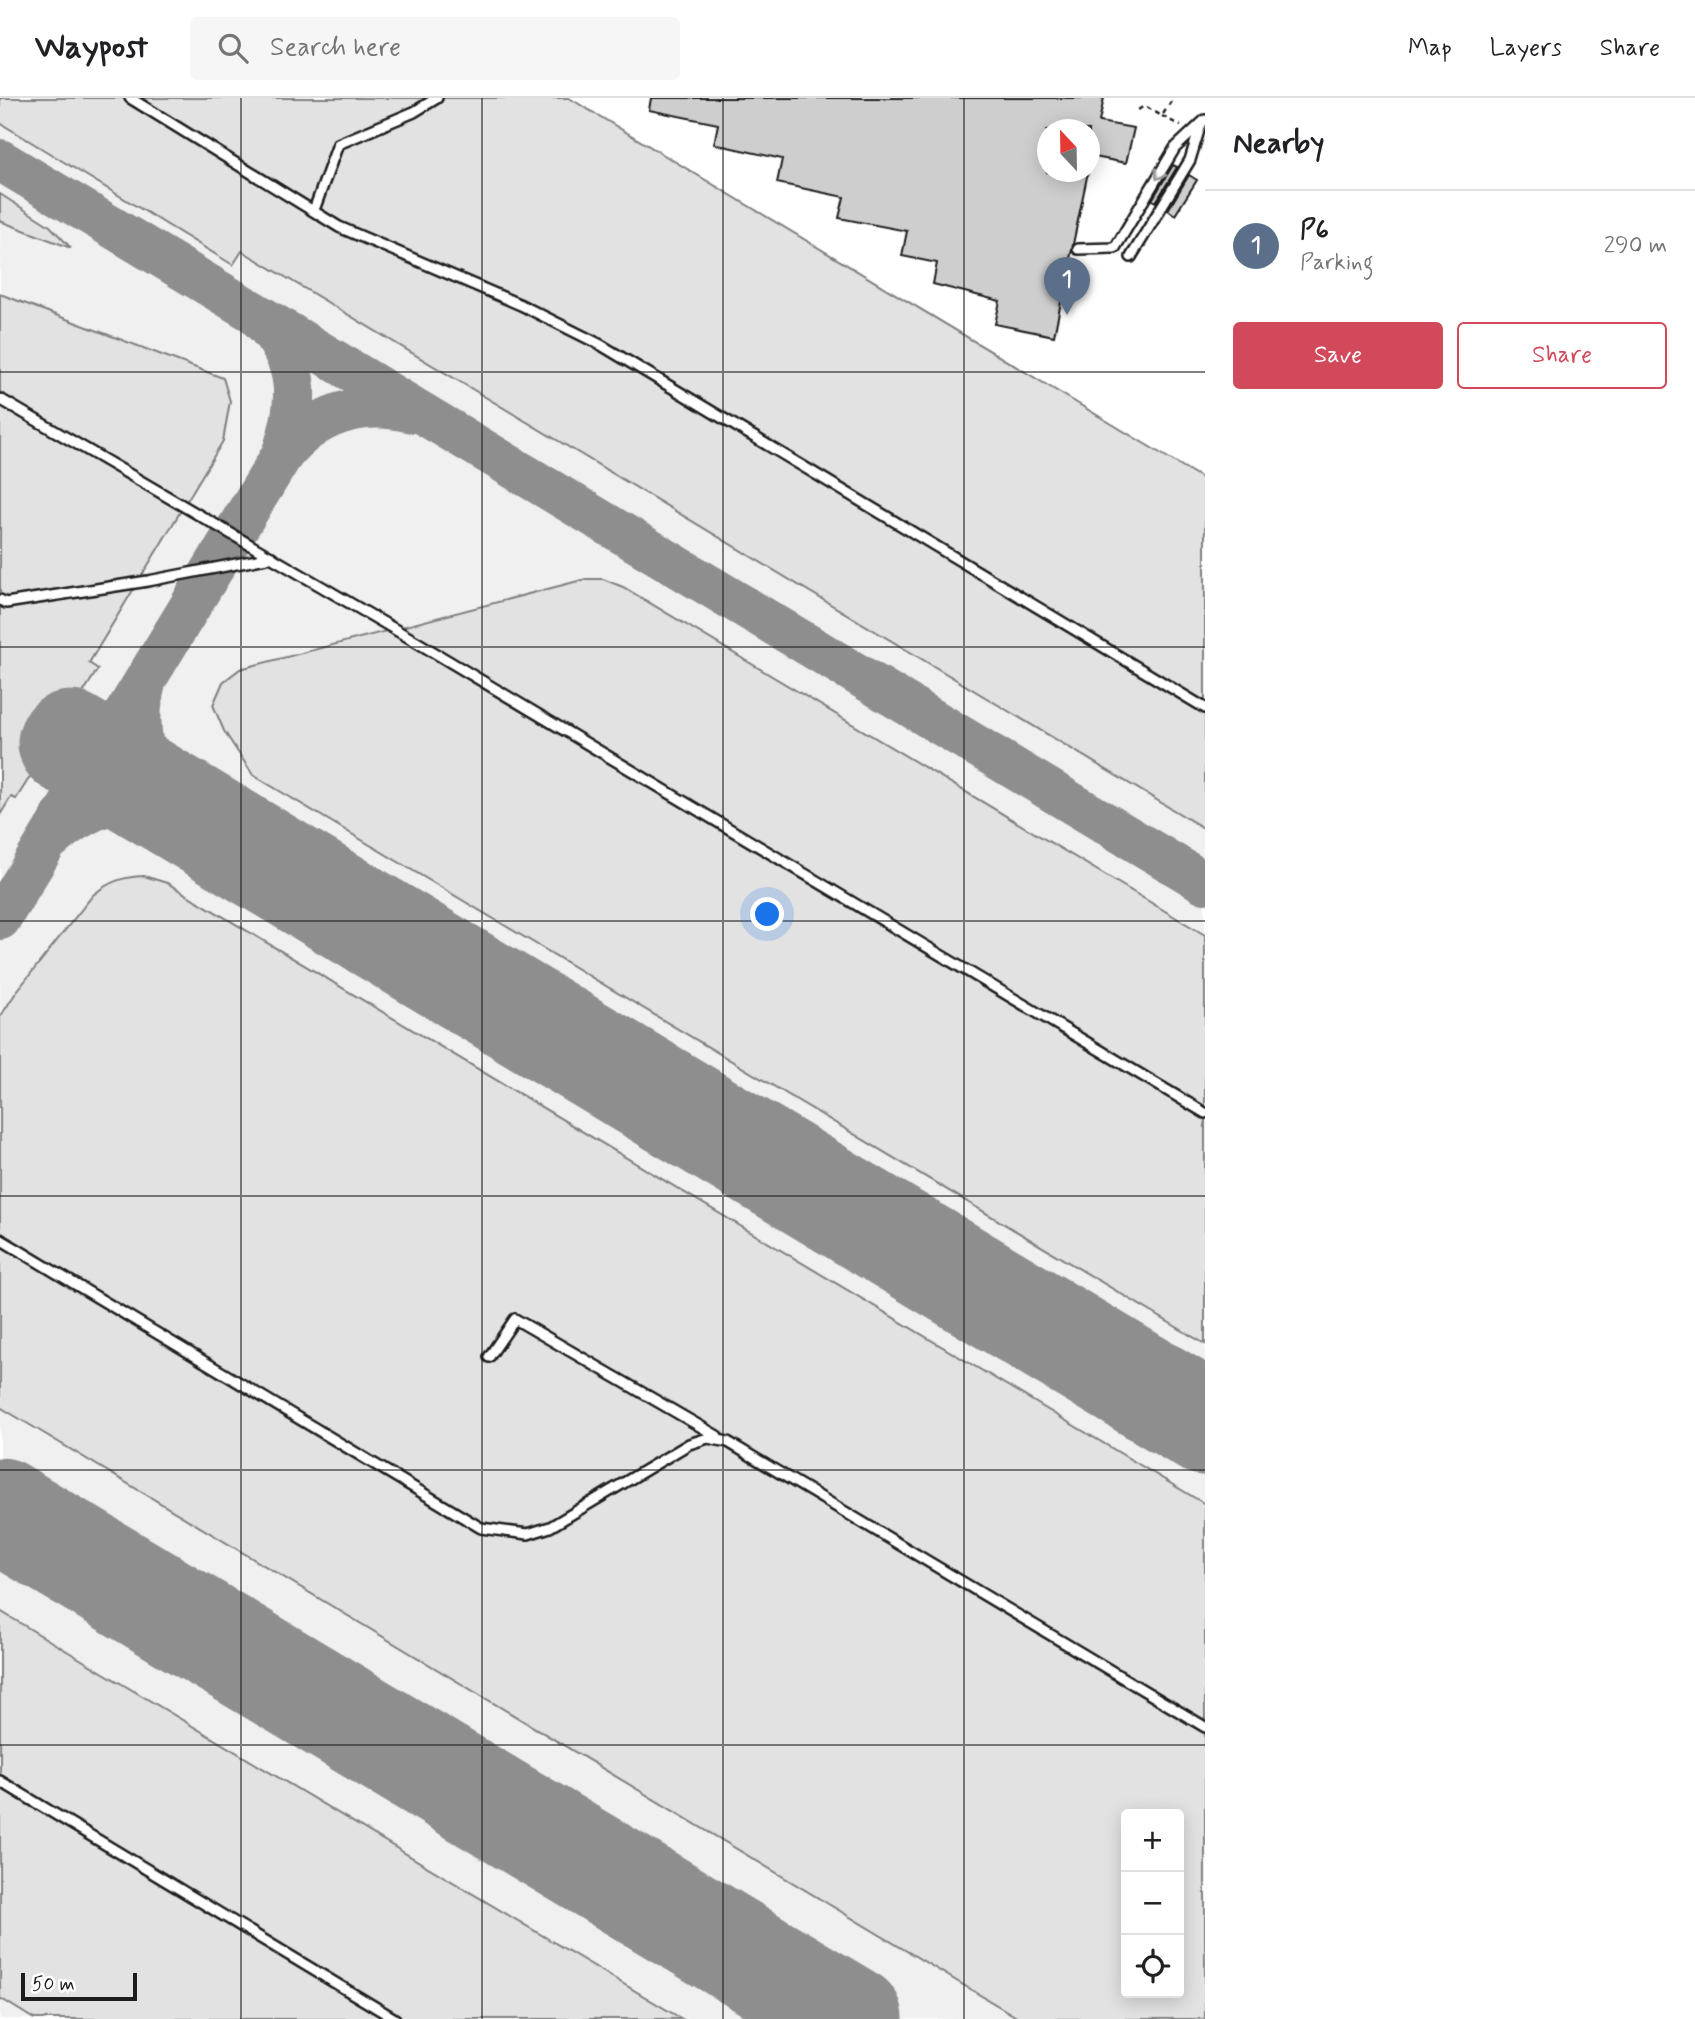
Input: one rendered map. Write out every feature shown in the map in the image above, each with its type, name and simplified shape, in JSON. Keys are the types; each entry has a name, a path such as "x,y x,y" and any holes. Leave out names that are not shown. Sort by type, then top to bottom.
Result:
{"lane":[{"path":"130,98 339,227 521,305 601,345 1205,708"},
{"path":"314,211 338,144 414,112 438,98"},
{"path":"1078,249 1115,247 1175,148 1203,121"},
{"path":"1131,257 1190,160 1203,121"},
{"path":"0,399 272,557 1205,1113"},
{"path":"0,600 6,603 122,585 272,557"},
{"path":"0,1239 481,1528 528,1534 539,1531 689,1444 708,1438 728,1443"},
{"path":"489,1357 515,1319 1205,1727"},
{"path":"0,1781 395,2019"}],"path":[{"path":"1138,110 1144,106 1163,116 1173,98"}],"shaded area":[{"path":"0,98 1205,480 1205,2019 0,2019"},
{"path":"0,98 569,98 1205,480 1205,829 242,251 233,265 0,123"},
{"path":"0,194 50,226 71,248 0,221"},
{"path":"0,294 223,378 230,401 223,441 89,663 98,669 16,799 11,797 0,815"},
{"path":"586,579 603,579 623,587 1205,935 1205,1344 253,775 224,731 213,705 223,682 240,669"},
{"path":"144,876 167,883 1205,1504 1205,2019 1020,2019 0,1407 0,1017 17,991 93,895 105,886 123,879"},
{"path":"0,1611 682,2019 34,2019 0,1998"}],"building":[{"path":"651,98 1104,98 1100,119 1037,119 1037,182 1086,182 1054,336 995,324 1000,301 933,284 937,263 902,256 907,231 839,218 844,197 777,183 782,159 714,144 718,124 649,110"},
{"path":"1100,122 1134,128 1126,163 1100,158"},
{"path":"1173,165 1177,167 1156,202 1152,200"},
{"path":"1189,175 1197,180 1175,215 1168,210"}],"taxiway":[{"path":"0,160 1205,883"},
{"path":"0,919 282,455 292,418 294,383 284,351 260,319"},
{"path":"282,455 309,429 341,413 375,407 412,412"},
{"path":"145,683 141,712 142,742 149,771 161,798"},
{"path":"52,838 75,820 103,806 132,798 161,798"}],"runway":[{"path":"70,743 1205,1423"},
{"path":"0,1510 851,2019"}],"place":[{"name":"P6","path":"1067,315"}]}
